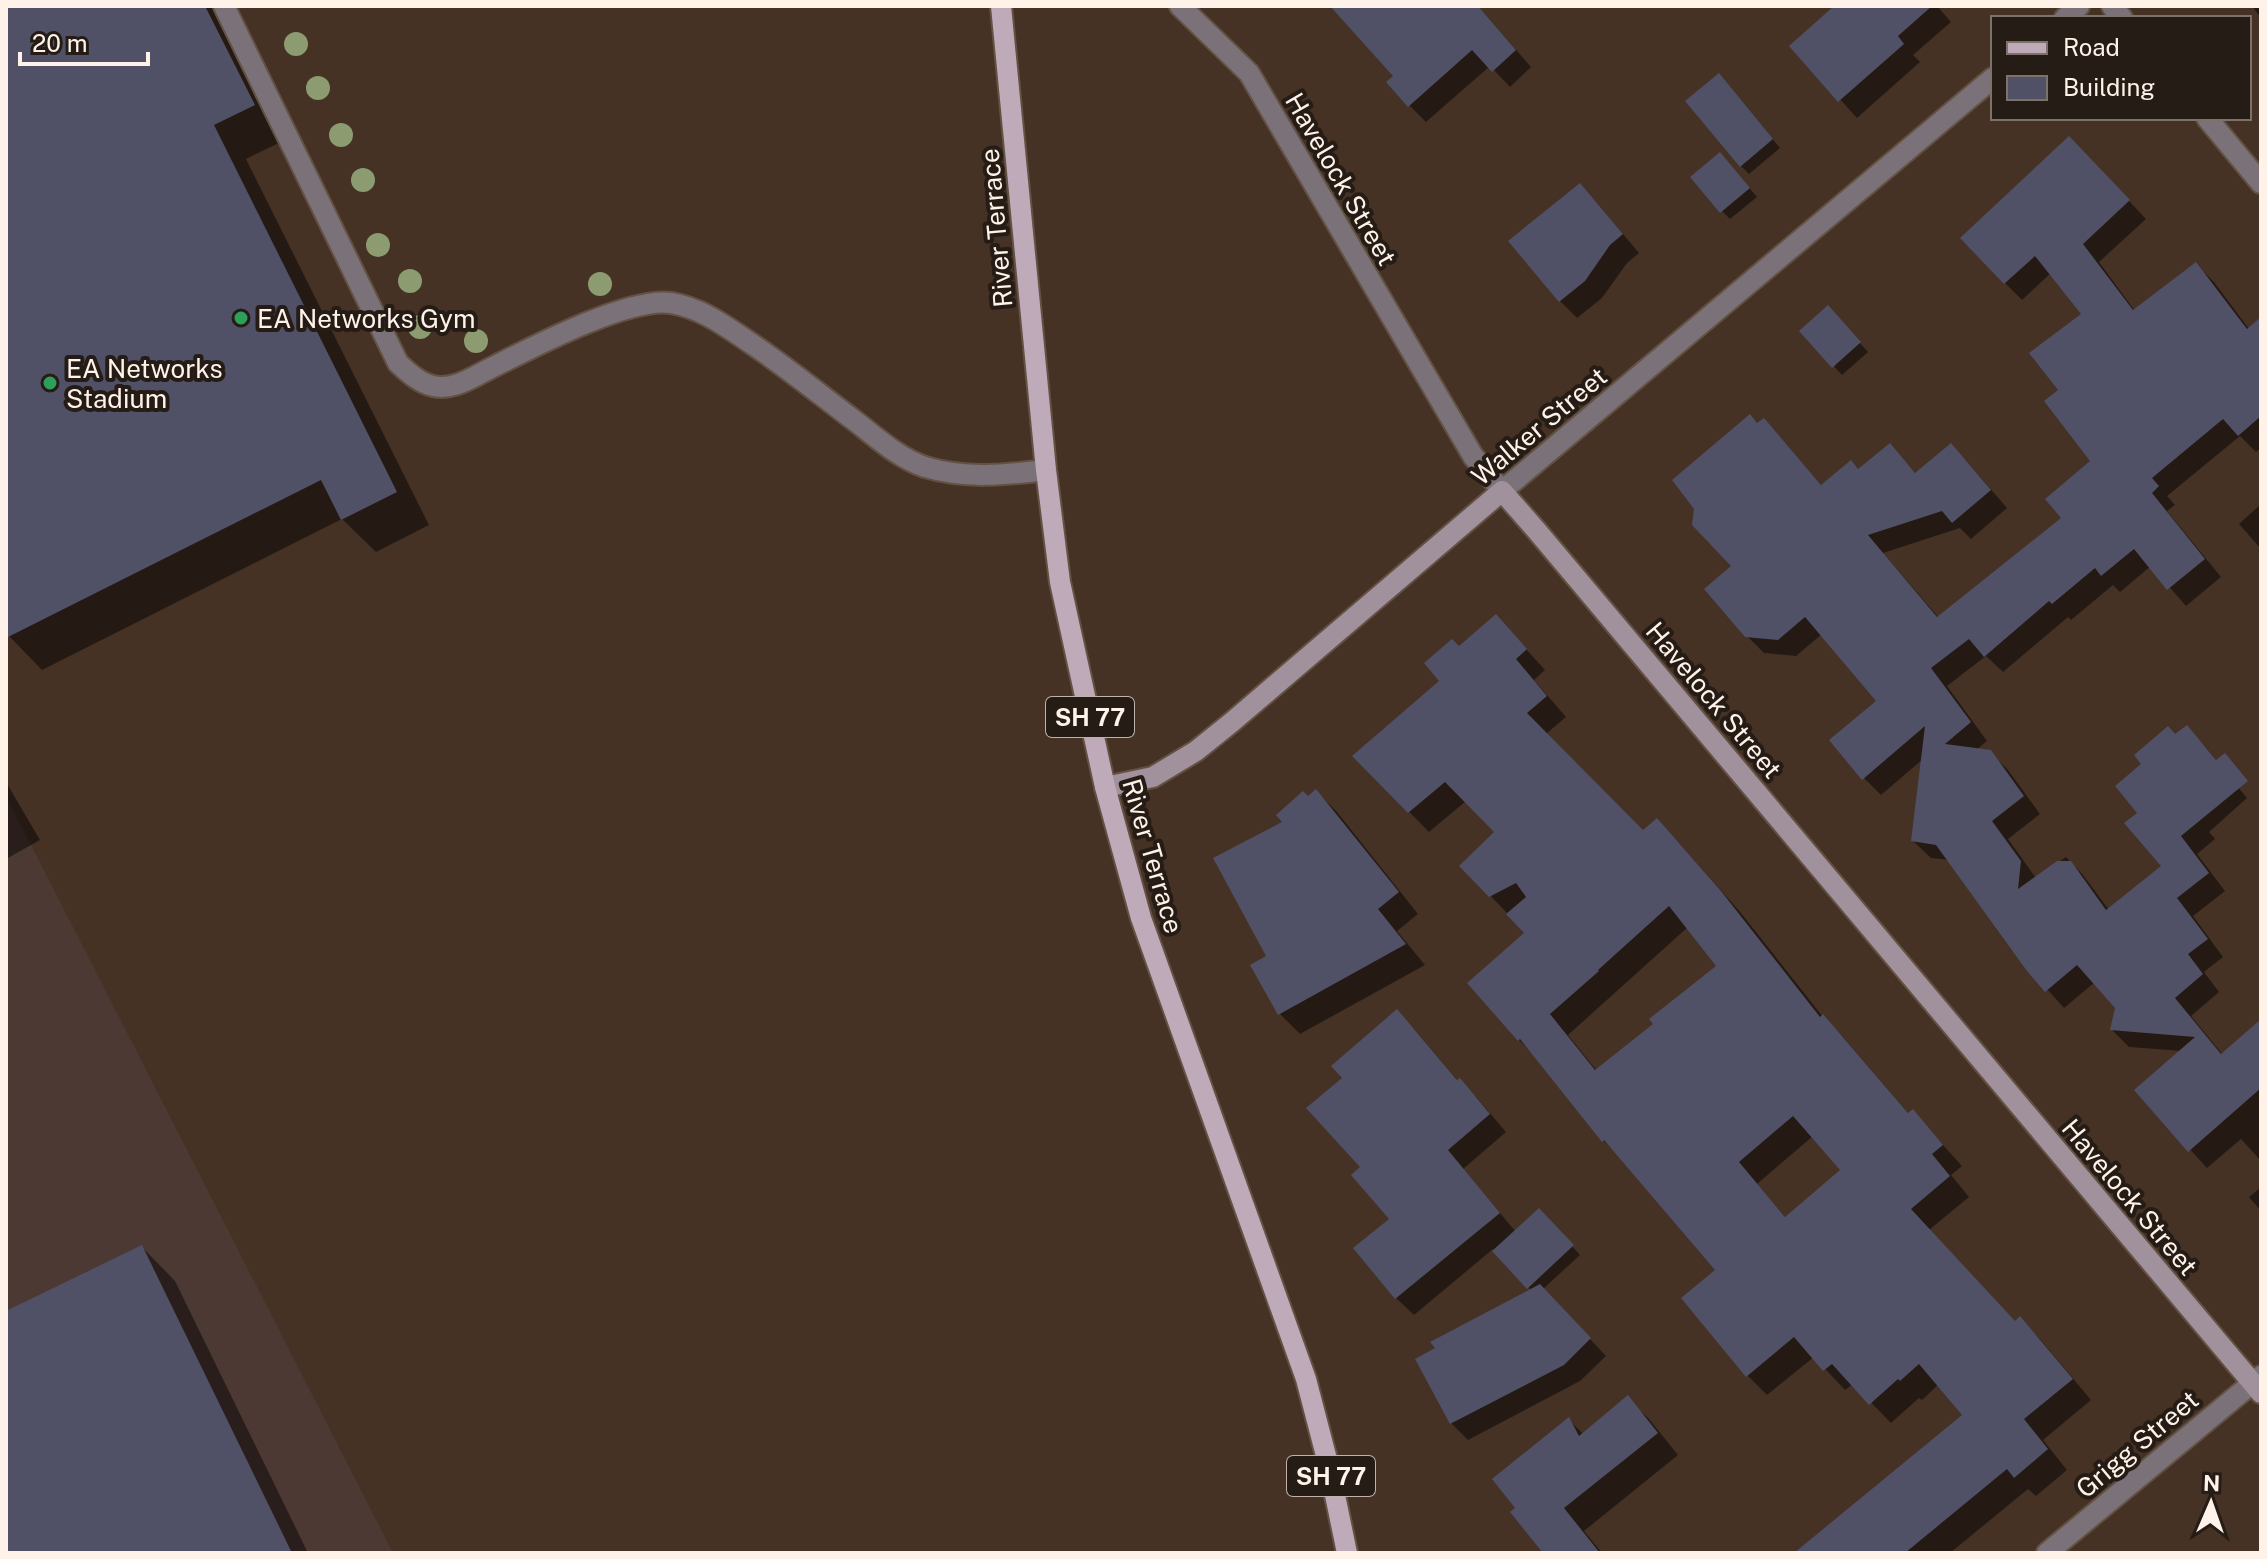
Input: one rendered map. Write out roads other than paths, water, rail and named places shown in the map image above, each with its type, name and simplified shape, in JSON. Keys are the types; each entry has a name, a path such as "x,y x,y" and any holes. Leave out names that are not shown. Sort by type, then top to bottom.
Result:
{"main road":[{"name":"River Terrace","path":"1001,6 1046,470 1060,582 1105,787 1141,918 1306,1379 1347,1553"}],"street":[{"path":"224,6 398,363 412,376 432,386 454,386 599,318 637,306 670,303 705,313 731,329 890,448 923,466 958,474 998,476 1046,470"},
{"name":"Havelock Street","path":"1180,6 1249,73 1473,456 2258,1384"},
{"name":"Walker Street","path":"1105,787 1153,777 1196,751 1991,80"},
{"path":"2209,120 2261,183"},
{"name":"Grigg Street","path":"2047,1553 2258,1384"}],"place":[{"name":"EA Networks Gym","path":"241,318"},
{"name":"EA Networks Stadium","path":"50,383"}]}
